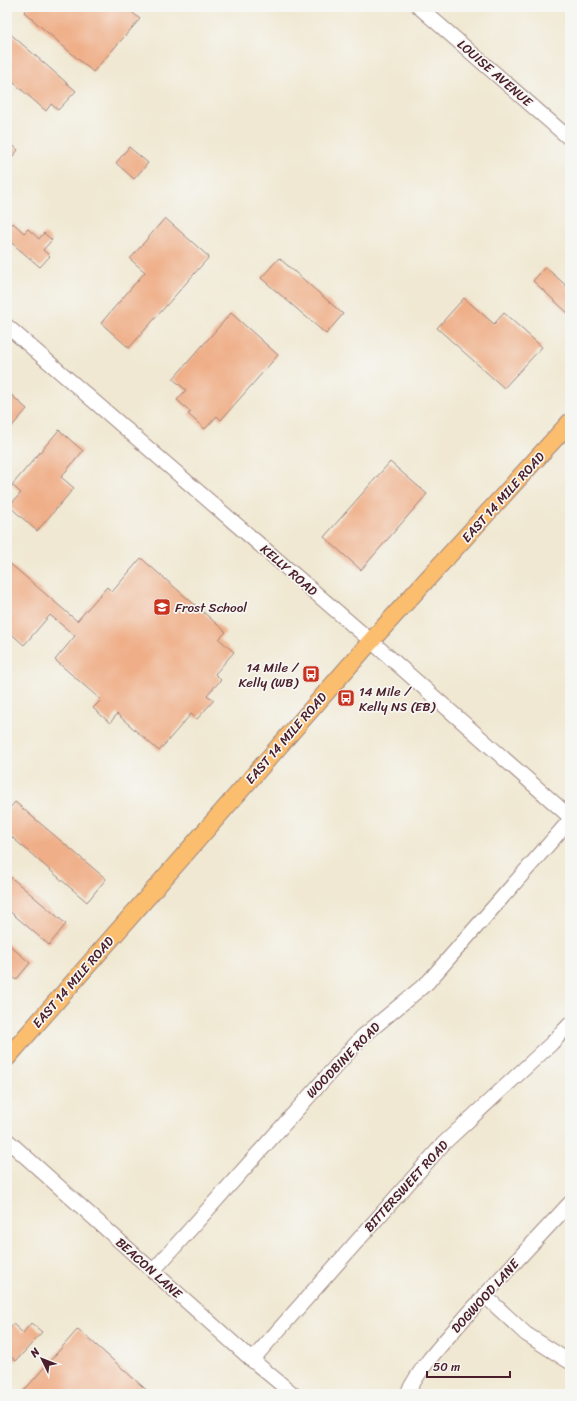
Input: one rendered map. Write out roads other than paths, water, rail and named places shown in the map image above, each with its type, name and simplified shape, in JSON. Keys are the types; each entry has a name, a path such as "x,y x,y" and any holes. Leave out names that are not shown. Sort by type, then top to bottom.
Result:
{"main road":[{"name":"EAST 14 MILE ROAD","path":"7,1058 371,641 570,422"}],"street":[{"name":"LOUISE AVENUE","path":"419,7 570,139"},
{"name":"KELLY ROAD","path":"7,326 371,641 570,818"},
{"name":"WOODBINE ROAD","path":"153,1271 362,1037 428,982 570,818"},
{"name":"BITTERSWEET ROAD","path":"252,1360 444,1143 551,1044 570,1024"},
{"name":"BEACON LANE","path":"7,1140 252,1360 293,1394"},
{"name":"DOGWOOD LANE","path":"407,1394 415,1378 426,1362 484,1295 570,1203"},
{"path":"484,1295 526,1334 570,1362"}],"place":[{"name":"Frost School","path":"162,607"},
{"name":"14 Mile / Kelly (WB)","path":"311,674"},
{"name":"14 Mile / Kelly NS (EB)","path":"346,698"}]}
